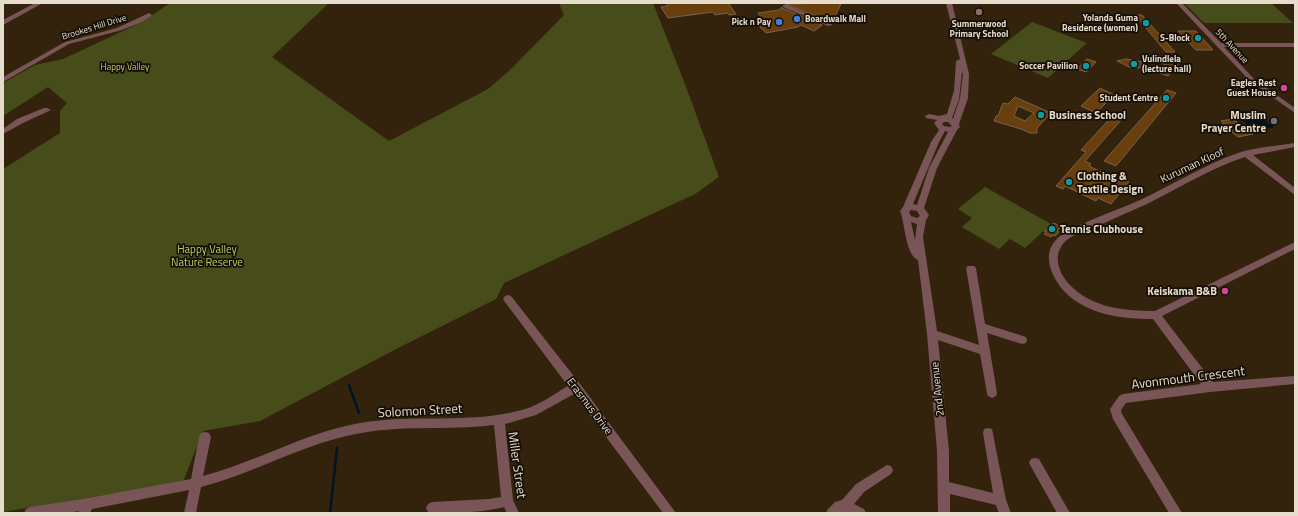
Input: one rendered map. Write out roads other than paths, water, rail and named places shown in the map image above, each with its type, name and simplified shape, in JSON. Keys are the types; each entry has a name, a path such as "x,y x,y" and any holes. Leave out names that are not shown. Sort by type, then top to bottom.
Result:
{"street":[{"path":"3,23 40,3"},
{"name":"2nd Avenue","path":"944,513 943,451 932,334 919,237 922,220 925,215 920,209 928,180 944,143 954,127 964,98 962,80 964,58 961,52 949,3"},
{"name":"5th Avenue","path":"1179,3 1252,80 1295,111"},
{"path":"785,6 830,25"},
{"name":"Brookes Hill Drive","path":"3,80 68,43 96,34 120,30 141,21 149,15"},
{"path":"1219,45 1295,45"},
{"name":"2nd Avenue","path":"922,266 909,236 907,212 934,142 943,129 938,126 938,122 940,120 947,120 954,106 962,80"},
{"path":"930,116 939,118 946,116 954,106"},
{"path":"3,132 20,121 47,110"},
{"path":"947,120 954,127"},
{"path":"943,129 954,127"},
{"name":"Kuruman Kloof","path":"1156,315 1114,312 1088,304 1077,297 1061,281 1056,272 1054,250 1057,245 1060,241 1074,233 1236,157 1295,145"},
{"path":"1248,155 1295,192"},
{"path":"920,209 915,207 907,212 915,221 922,220"},
{"path":"1210,387 1156,315 1295,245"},
{"path":"971,268 992,393"},
{"name":"Erasmus Drive","path":"508,299 669,512"},
{"path":"981,327 1022,340"},
{"path":"932,334 985,351"},
{"name":"Avonmouth Crescent","path":"1176,513 1117,416 1115,409 1123,400 1210,387 1295,380"},
{"name":"Solomon Street","path":"30,513 86,508 195,484 225,475 349,430 401,422 499,420 527,414 576,387"},
{"name":"Miller Street","path":"499,420 507,502 513,513"},
{"path":"988,433 1000,500 1005,513"},
{"path":"190,513 205,437"},
{"path":"1035,463 1064,513"},
{"path":"845,506 860,488 887,470"},
{"path":"944,487 1000,500"},
{"path":"432,508 489,505 507,502"},
{"path":"832,513 839,506 845,506 860,513"}],"water":[{"path":"1258,116 1274,127 1266,129 1259,124 1250,126 1241,120"}],"waterway":[{"path":"349,385 359,413"},
{"path":"330,513 337,448"}],"place":[{"name":"Summerwood Primary School","path":"979,12"},
{"name":"Boardwalk Mall","path":"797,19"},
{"name":"Pick n Pay","path":"779,22"},
{"name":"Yolanda Guma Residence (women)","path":"1146,23"},
{"name":"S-Block","path":"1198,38"},
{"name":"Vulindlela (lecture hall)","path":"1134,64"},
{"name":"Soccer Pavilion","path":"1086,66"},
{"name":"Eagles Rest Guest House","path":"1284,88"},
{"name":"Student Centre","path":"1166,98"},
{"name":"Business School","path":"1041,115"},
{"name":"Muslim Prayer Centre","path":"1274,121"},
{"name":"Clothing & Textile Design","path":"1069,182"},
{"name":"Tennis Clubhouse","path":"1052,229"},
{"name":"Keiskama B&B","path":"1225,291"}],"park label":[{"name":"Happy Valley","path":"125,67"},
{"name":"Happy Valley Nature Reserve","path":"207,255"}]}
